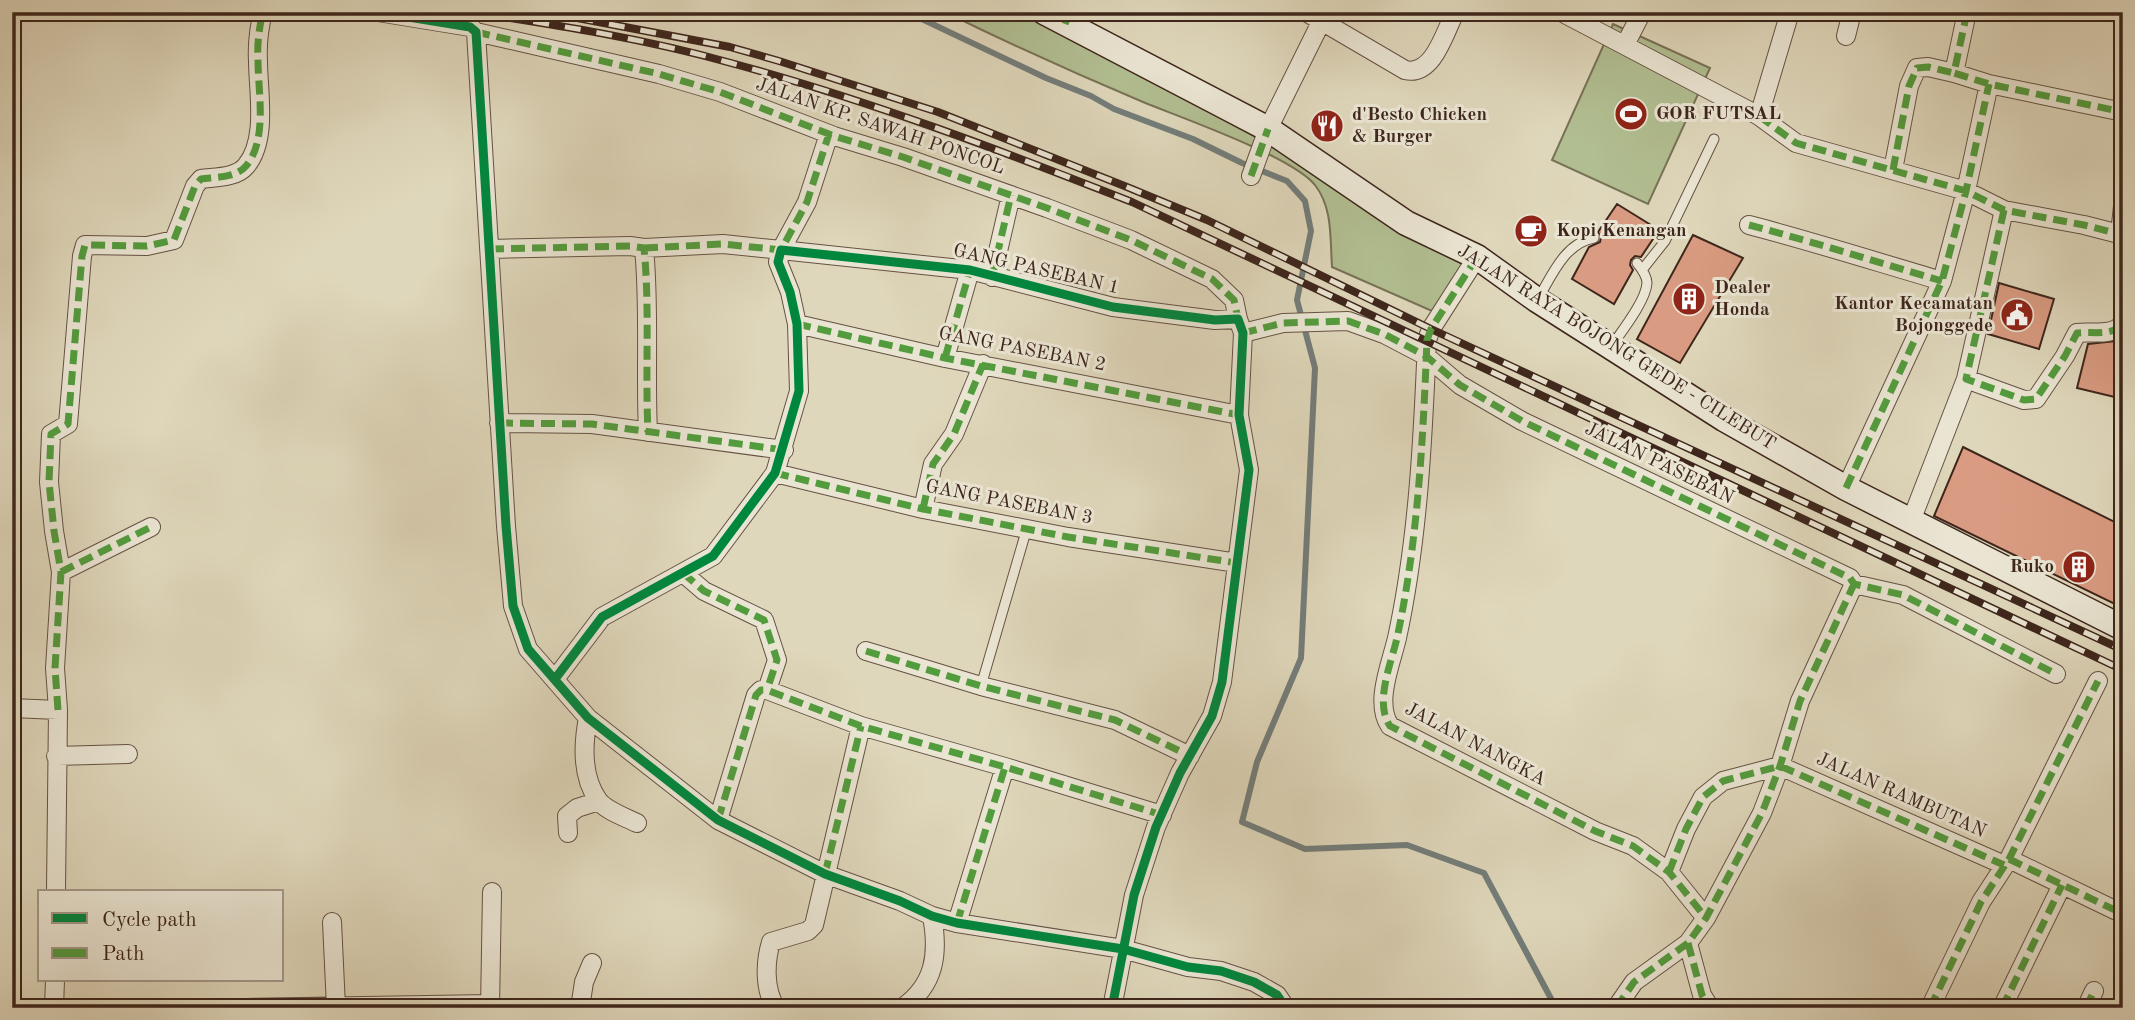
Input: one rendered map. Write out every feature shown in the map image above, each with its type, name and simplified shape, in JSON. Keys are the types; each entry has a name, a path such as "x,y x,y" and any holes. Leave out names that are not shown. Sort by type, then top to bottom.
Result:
{"main road":[{"name":"JALAN RAYA BOJONG GEDE - CILEBUT","path":"1060,16 1268,130 1406,223 1477,257 1537,300 1724,419 1846,488 2123,628"}],"street":[{"path":"55,890 58,710 55,668 61,572 49,482 51,434 68,424 82,256 85,245 147,246 174,240 195,186 201,179 232,175 246,167 258,136 261,91 259,28 263,12"},
{"name":"JALAN KP. SAWAH PONCOL","path":"378,12 470,27 476,32 659,74 720,92 829,134 1011,195 1131,240 1212,279 1234,300 1241,326"},
{"path":"1251,176 1318,15 1405,70 1412,71 1430,61 1455,12"},
{"path":"1561,12 1759,116 1796,144 1966,191 2004,210 2121,234 2123,206"},
{"path":"1625,45 1642,12"},
{"path":"1759,116 1790,12"},
{"path":"1846,36 1852,12"},
{"path":"1954,73 1967,12"},
{"path":"476,32 499,423 513,606 528,649 588,718 718,820 825,874 900,901 932,916 957,923 1123,949 1188,967 1221,971 1254,982 1276,995 1286,1008"},
{"path":"1893,170 1909,86 1917,68 1928,67 1989,84 2123,112"},
{"path":"1846,488 1942,281 1966,191 1989,84"},
{"path":"555,680 602,617 713,556 775,473 784,450 799,391 797,324 790,292 778,262 807,202 829,134"},
{"path":"992,277 1011,195"},
{"path":"1911,521 1966,380 2004,210"},
{"path":"1748,225 1834,247 1861,258 1942,281"},
{"name":"GANG PASEBAN 1","path":"490,249 644,248 723,244 782,250 970,270 1113,307 1215,320 1241,326"},
{"path":"644,248 648,307 645,378 648,432"},
{"path":"1426,356 1431,328 1477,257"},
{"path":"945,358 970,270"},
{"name":"JALAN PASEBAN","path":"1241,326 1349,321 1384,334 1426,356 1460,386 1521,421 1850,578 1854,584 1903,595 2056,674"},
{"path":"1966,380 2024,400 2036,400 2077,333 2111,332 2123,323"},
{"name":"GANG PASEBAN 2","path":"797,324 945,358 1239,415"},
{"path":"1112,1008 1134,895 1162,815 1212,716 1222,682 1249,470 1239,415 1241,326"},
{"name":"JALAN NANGKA","path":"1426,356 1425,417 1417,495 1397,635 1385,691 1384,718 1390,726 1595,831 1633,846 1669,872 1706,918"},
{"path":"923,509 933,464 954,434 982,364"},
{"path":"499,423 592,424 784,450"},
{"name":"GANG PASEBAN 3","path":"775,473 923,509 1068,537 1237,563"},
{"path":"61,572 150,527"},
{"path":"683,573 704,590 764,620 778,660 767,690"},
{"path":"1616,1008 1634,982 1688,943 1706,918 1762,813 1800,701 1854,584"},
{"path":"866,651 981,686 1115,720 1190,757"},
{"path":"1930,1008 1981,902 2006,862 2098,681"},
{"path":"718,820 756,695 761,690 861,726 1005,766 1162,815"},
{"path":"12,708 58,710"},
{"path":"588,718 583,742 586,768 598,801 637,823"},
{"path":"776,1008 767,978 766,957 771,942 808,931 814,925 861,726"},
{"path":"56,756 128,754"},
{"path":"957,923 1005,766"},
{"path":"1669,872 1703,797 1723,780 1780,766"},
{"name":"JALAN RAMBUTAN","path":"1780,766 2123,914"},
{"path":"568,833 567,816 571,811 598,801"},
{"path":"2002,1008 2062,886"},
{"path":"246,1008 490,1006 492,892"},
{"path":"902,1008 919,996 928,979 935,956 932,916"},
{"path":"332,922 336,1007"},
{"path":"1688,943 1702,995 1710,1008"},
{"path":"580,1008 584,982 592,963"},
{"path":"54,1008 55,982"},
{"path":"2086,1008 2094,991"}],"lane":[{"path":"1610,347 1634,315 1641,300 1647,283 1640,266 1665,241 1714,139"},
{"path":"1537,300 1568,252 1581,240 1594,238"},
{"path":"981,686 1027,528"}],"green space":[{"path":"945,12 1030,12 1259,139 1465,264 1432,311 1332,267 1330,224 1325,204 1315,185 1302,174 1260,150 1093,81"},
{"name":"GOR FUTSAL","path":"1613,24 1710,68 1648,204 1552,160"}],"building":[{"path":"1617,204 1659,230 1641,257 1635,256 1631,260 1633,270 1614,304 1572,279 1589,247 1600,242 1598,232"},
{"name":"Dealer Honda","path":"1693,235 1743,258 1680,363 1637,339"},
{"name":"Kantor Kecamatan Bojonggede","path":"1999,283 2054,299 2039,349 1988,334"},
{"path":"2116,341 2123,343 2123,399 2077,388 2088,344"},
{"name":"Ruko","path":"1963,447 2123,526 2123,608 1934,516"}],"waterway":[{"path":"907,12 1114,109 1193,139 1287,181 1305,201 1311,231 1297,300 1315,368 1301,658 1257,762 1242,822 1305,849 1407,845 1484,873 1556,1008"}],"railway":[{"path":"470,12 634,40 699,54 782,77 933,127 1132,202 2123,670"},
{"path":"546,12 730,47 779,61 938,112 1127,187 1207,220 1431,329 2123,650"}],"marked path":[{"path":"58,710 55,668 61,572 49,482 51,434 68,424 85,245 147,246 174,240 195,186 201,179 231,175 246,166 253,155 259,129 258,48 263,12"},
{"path":"1065,24 1070,12"},
{"path":"1967,12 1954,73 1989,84 2123,112"},
{"path":"476,32 659,74 720,92 834,136 903,157 1047,208 1131,240 1212,279 1234,300 1238,319"},
{"path":"1893,170 1909,86 1917,68 1928,67 1954,73"},
{"path":"1846,488 1942,281 1966,191 1989,84"},
{"path":"1759,116 1796,143 1966,191 2004,210 2123,235"},
{"path":"1251,176 1268,129"},
{"path":"644,248 723,244 781,250 807,202 829,134"},
{"path":"992,277 1011,195"},
{"path":"2120,234 2123,206"},
{"path":"2004,210 1966,379 2024,400 2036,399 2077,333 2108,332 2123,323"},
{"path":"1749,225 1942,281"},
{"path":"490,249 644,248 648,432"},
{"path":"1477,257 1431,329 1427,340 1415,527 1397,638 1385,683 1385,717 1390,726 1595,831 1633,846 1669,872 1706,918"},
{"path":"945,358 970,270"},
{"path":"1243,333 1283,323 1348,321 1384,334 1426,356 1460,385 1522,421 1850,578 1854,584 1903,595 2056,674"},
{"path":"797,324 945,358 1239,415"},
{"path":"923,509 933,464 954,434 983,364"},
{"path":"499,423 592,424 784,450"},
{"path":"775,473 923,509 1068,537 1237,563"},
{"path":"61,572 151,527"},
{"path":"683,573 704,591 764,620 777,660 767,690"},
{"path":"1616,1008 1634,982 1688,943 1706,918 1762,813 1800,701 1854,584"},
{"path":"866,651 981,686 1115,720 1190,756"},
{"path":"1930,1008 1981,902 2009,859 2098,681"},
{"path":"718,820 756,695 761,690 861,726 1162,815"},
{"path":"825,874 861,726"},
{"path":"1669,872 1686,829 1703,797 1723,781 1780,766 2004,865"},
{"path":"957,923 1005,767"},
{"path":"2009,859 2123,914"},
{"path":"2002,1008 2062,885"},
{"path":"1688,943 1702,995 1710,1008"},
{"path":"2086,1008 2094,991"}],"cycle path":[{"path":"378,12 470,27 476,32 513,606 528,649 588,718 718,820 825,874 900,901 932,916 957,923 1123,949 1188,967 1221,971 1254,982 1277,995 1286,1008"},
{"path":"555,679 602,617 713,556 775,473 799,391 797,324 790,292 778,262 781,250 970,270 1113,307 1215,320 1238,319 1243,333 1239,415 1249,470 1222,682 1212,716 1180,773 1156,827 1134,895 1112,1008"}],"place":[{"name":"GOR FUTSAL","path":"1631,114"},
{"name":"d'Besto Chicken & Burger","path":"1327,126"},
{"name":"Kopi Kenangan","path":"1531,231"},
{"name":"Dealer Honda","path":"1689,299"},
{"name":"Kantor Kecamatan Bojonggede","path":"2017,315"},
{"name":"Ruko","path":"2079,567"}]}
